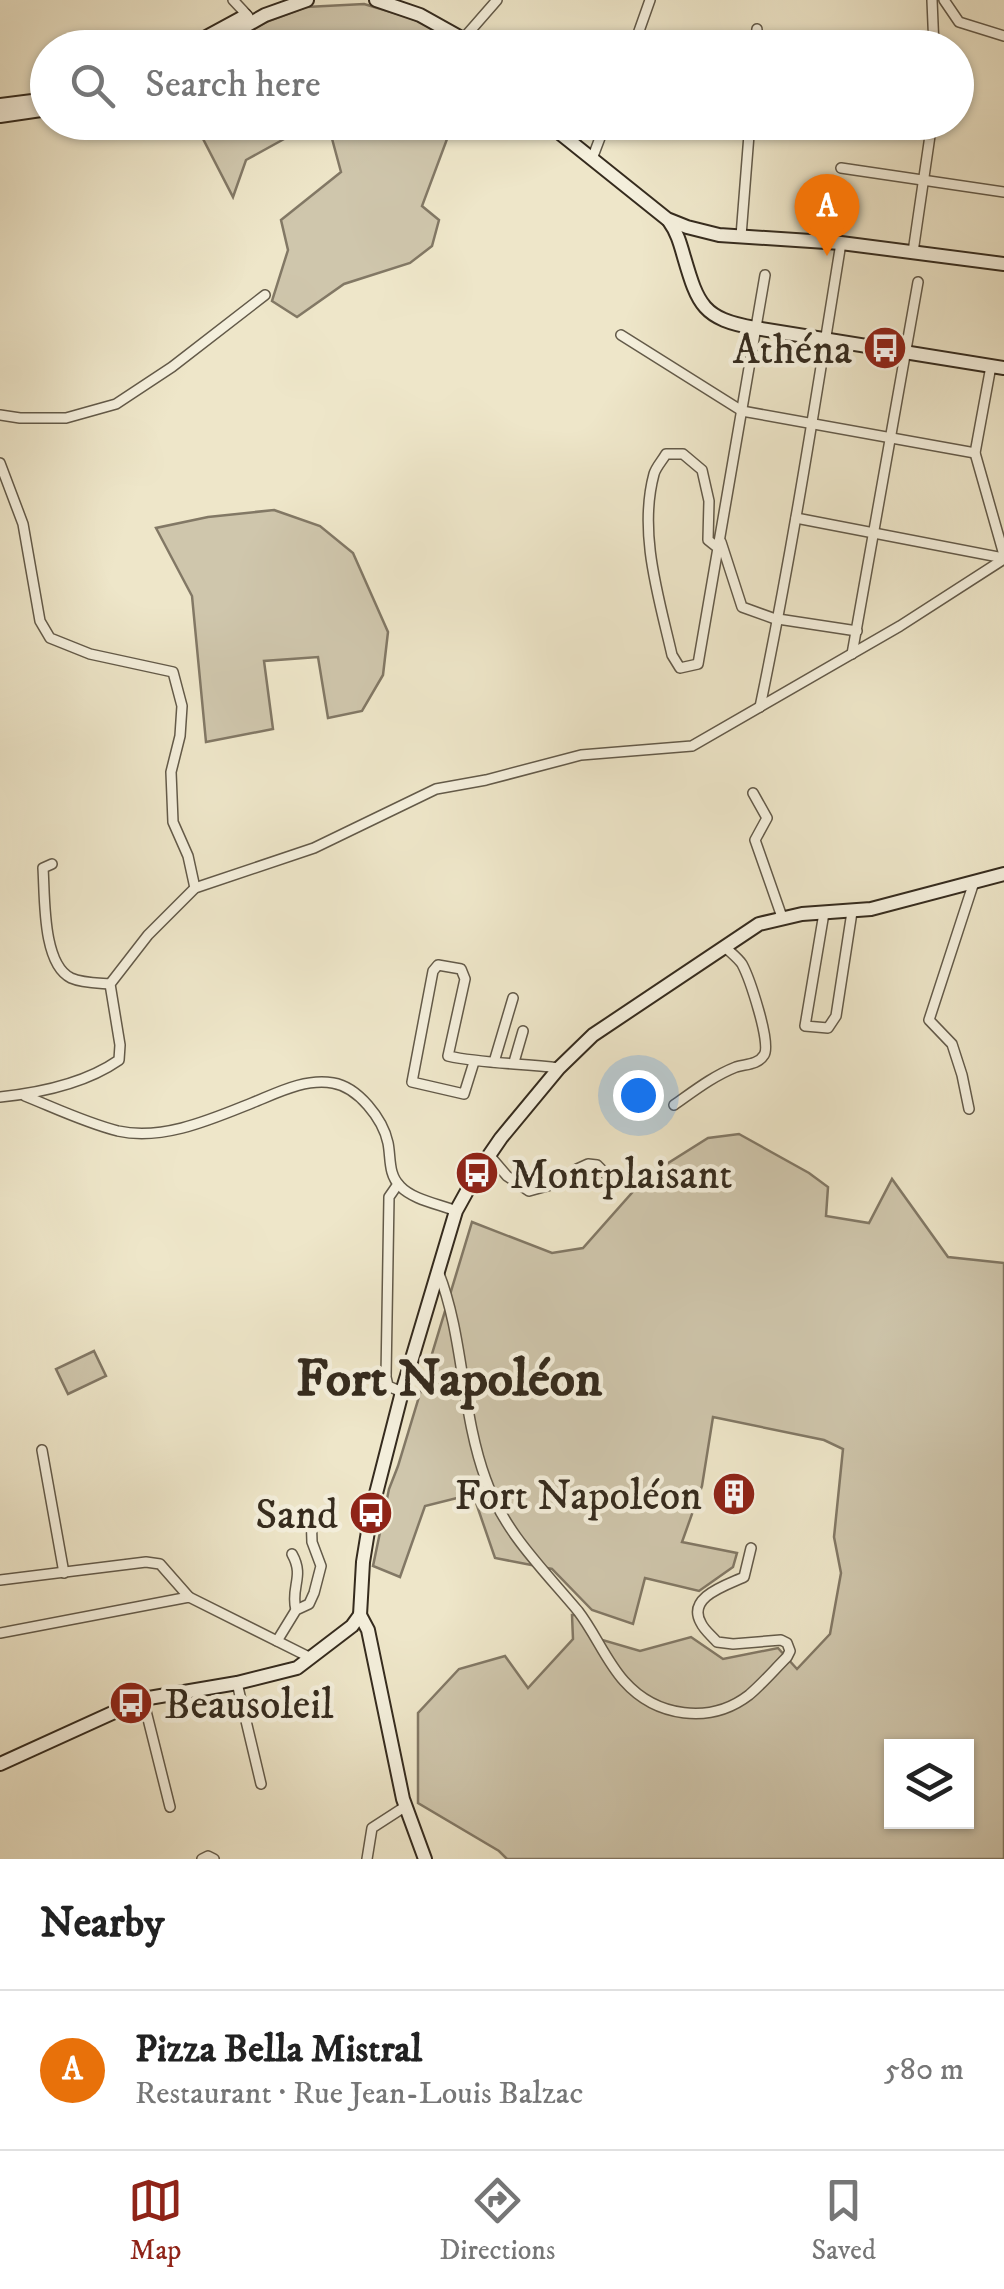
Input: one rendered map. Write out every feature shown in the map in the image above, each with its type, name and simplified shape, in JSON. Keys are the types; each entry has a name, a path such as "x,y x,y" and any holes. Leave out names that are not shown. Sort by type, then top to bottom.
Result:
{"street":[{"path":"233,0 249,18"},
{"path":"232,30 278,0"},
{"path":"224,30 307,0"},
{"path":"376,0 420,14 446,30"},
{"path":"403,0 443,19 454,30"},
{"path":"476,30 498,0"},
{"path":"640,30 650,0"},
{"path":"932,0 933,30"},
{"path":"944,0 959,22 1004,36"},
{"path":"0,105 30,101"},
{"path":"0,116 30,111"},
{"path":"568,140 667,219 720,235"},
{"path":"592,160 599,140"},
{"path":"741,236 749,140"},
{"path":"914,252 930,140"},
{"path":"841,168 1004,192"},
{"path":"667,219 678,236 693,288 706,308 721,320 998,367 975,453 1004,557"},
{"path":"681,247 689,238 741,236 841,243 1004,264"},
{"path":"760,707 841,243"},
{"path":"765,276 755,328 742,412 719,544 698,664 680,668 672,655 650,554 654,471 666,454 683,454 702,470 709,501 708,540 719,544 742,607 778,619 856,631"},
{"path":"852,654 918,282"},
{"path":"0,415 66,418 116,404 172,367 264,295"},
{"path":"621,335 742,412 975,453"},
{"path":"0,463 23,524 40,621 50,638 90,654 173,672 182,706 171,772 174,822 188,856 194,888"},
{"path":"796,518 1004,557"},
{"path":"0,1097 68,1083 108,1068 118,1060 120,1045 110,984 148,935 194,888 314,848 436,788 486,780 581,755 692,746 852,654 1004,557"},
{"path":"753,793 767,818 755,840 782,918"},
{"path":"52,864 43,868 51,950 58,967 71,978 110,984"},
{"path":"424,1859 406,1806 368,1630 360,1615 371,1513 456,1211 489,1155 559,1068 594,1036 759,924 824,912 852,912 1004,874"},
{"path":"970,1109 952,1044 929,1020 974,882"},
{"path":"824,912 806,1026 828,1028 836,1016 852,912"},
{"path":"674,1105 710,1080 766,1054 768,1047 742,964 725,946"},
{"path":"474,1062 464,1094 412,1082 433,971 438,965 461,969 465,978 448,1056 474,1062 559,1068"},
{"path":"494,1062 512,998"},
{"path":"514,1062 523,1031"},
{"path":"22,1095 122,1132 146,1132 194,1124 306,1084 335,1083 359,1097 383,1130 392,1174 398,1184 406,1192 456,1211"},
{"path":"489,1155 507,1176 529,1191 569,1180 577,1169 588,1164 597,1165 614,1182 625,1177"},
{"path":"398,1184 388,1197 386,1376 388,1386 402,1392"},
{"path":"438,1271 446,1293 480,1462 499,1511 515,1538 589,1626 623,1680 656,1706 690,1714 717,1710 747,1696 787,1657 790,1651 781,1640 717,1642 700,1622 698,1611 706,1595 744,1576 751,1548"},
{"path":"42,1450 64,1573"},
{"path":"278,1642 296,1610 309,1604 321,1566 312,1542 311,1512"},
{"path":"292,1554 299,1567 296,1610"},
{"path":"0,1580 146,1562 160,1564 189,1597 311,1658"},
{"path":"0,1633 189,1597"},
{"path":"0,1764 143,1698 237,1684 296,1668 352,1626 360,1615"},
{"path":"237,1684 261,1784"},
{"path":"143,1698 170,1807"},
{"path":"366,1859 372,1828 406,1806"},
{"path":"202,1859 214,1859"}],"shaded area":[{"path":"364,4 437,30 252,30 306,7"},
{"path":"204,140 282,140 246,160 233,197"},
{"path":"332,140 447,140 422,206 439,220 432,246 410,263 344,284 297,317 272,301 288,250 281,220 341,172"},
{"path":"274,510 320,526 353,553 388,632 383,675 362,711 328,718 318,657 264,661 273,729 206,742 192,596 156,528 208,517"},
{"path":"739,1134 828,1187 826,1216 869,1223 892,1179 948,1257 1004,1263 1004,1859 507,1859 418,1803 418,1713 459,1669 505,1656 528,1688 573,1639 572,1615 592,1637 640,1651 691,1637 723,1659 778,1648 797,1669 830,1634 841,1573 834,1537 843,1449 824,1440 713,1417 702,1486 682,1542 737,1553 733,1567 699,1591 645,1578 633,1624 592,1610 552,1569 495,1558 473,1494 425,1506 400,1577 373,1566 389,1489 472,1222 552,1253 583,1248 646,1177 708,1138"},
{"path":"94,1351 106,1376 68,1394 56,1369"}],"place":[{"name":"Pizza Bella Mistral","path":"827,256"},
{"name":"Athéna","path":"885,348"},
{"name":"Montplaisant","path":"477,1173"},
{"name":"Fort Napoléon","path":"734,1494"},
{"name":"Sand","path":"371,1513"},
{"name":"Beausoleil","path":"131,1703"}],"district":[{"name":"Fort Napoléon","path":"449,1377"}]}
